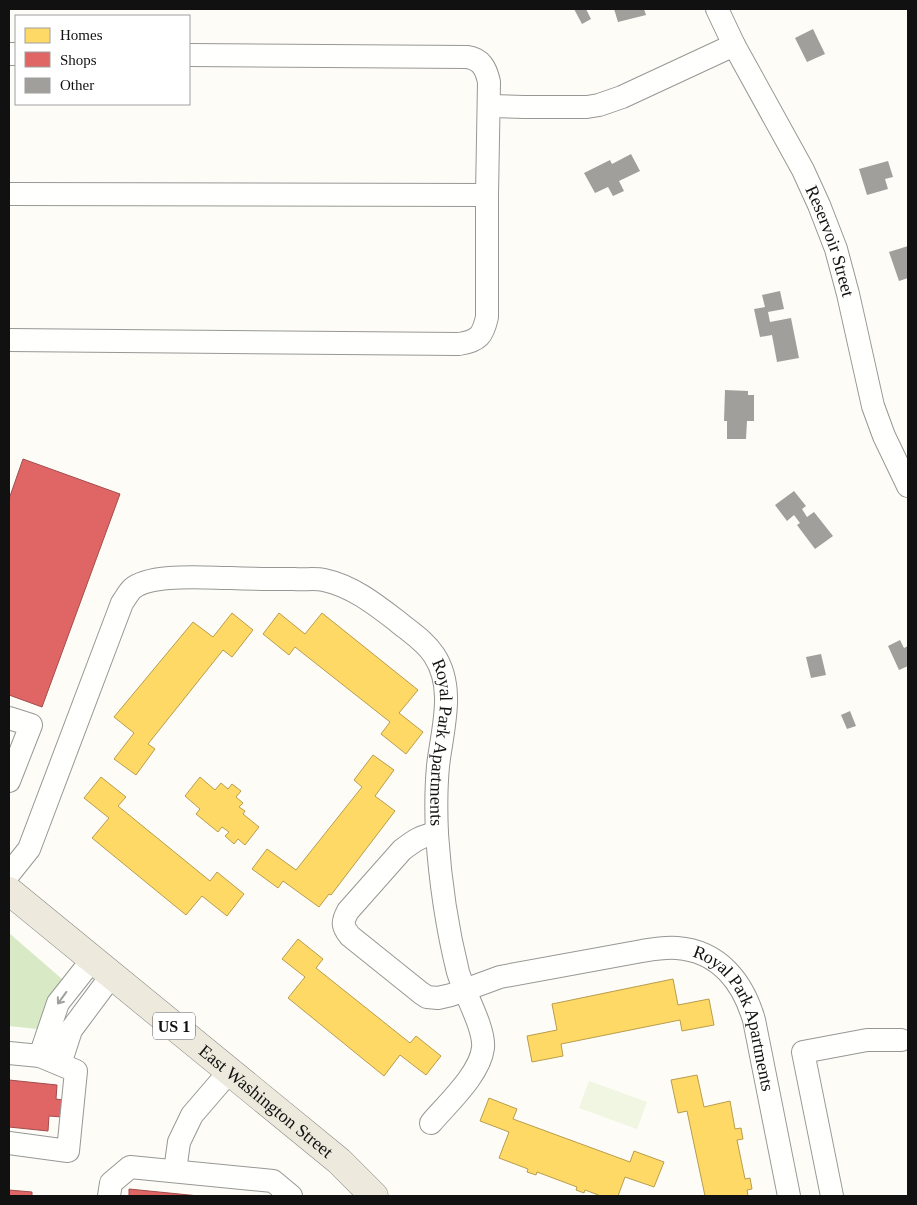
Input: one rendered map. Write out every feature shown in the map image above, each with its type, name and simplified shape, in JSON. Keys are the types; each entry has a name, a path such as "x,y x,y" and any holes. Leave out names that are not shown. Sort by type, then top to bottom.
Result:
{"main road":[{"name":"East Washington Street","path":"9,890 338,1161 374,1196"},
{"name":"East Washington Street","path":"338,1161 392,1196"}],"street":[{"name":"Reservoir Street","path":"717,9 734,45 803,170 819,205 836,248 873,406 884,436 908,486"},
{"path":"489,106 587,107 598,105 622,97 734,45"},
{"path":"9,340 449,344 469,342 478,338 484,329 487,316 489,82 486,69 479,61 467,57 190,55"},
{"path":"9,194 487,195"},
{"name":"Royal Park Apartments","path":"9,874 29,849 122,603 131,590 143,583 192,577 323,580 352,590 376,604 425,644 435,656 442,671 446,687 446,704 438,769 437,833 441,879 454,951 465,990 500,977 662,948 693,950 706,954 729,973 749,1003 789,1196"},
{"path":"9,718 30,725 9,781"},
{"path":"431,1123 477,1068 482,1055 484,1044 481,1032 465,990 451,996 438,998 428,997 421,993 350,936 344,929 343,920 348,911 402,850 424,836 437,833"},
{"path":"50,1060 71,1030 102,968"},
{"path":"832,1196 803,1052 867,1040 901,1040"},
{"path":"9,1053 50,1060 76,1070 68,1151 9,1143"},
{"path":"175,1171 179,1142 192,1115 229,1072"},
{"path":"109,1196 111,1183 130,1167 273,1181 291,1196"}],"green space":[{"path":"9,933 62,979 44,1008 37,1029 9,1026"},
{"path":"589,1081 647,1102 637,1129 579,1108"}],"building: Homes":[{"path":"232,613 253,630 232,657 223,650 148,744 155,749 136,775 114,759 134,733 114,717 193,622 213,637"},
{"path":"279,613 305,634 322,613 418,690 399,713 423,732 406,754 381,734 390,722 295,647 289,655 263,634"},
{"path":"373,755 394,770 375,796 395,811 331,895 329,894 319,907 283,881 278,888 252,869 267,849 296,870 362,787 354,780"},
{"path":"101,777 126,797 118,806 210,881 217,872 244,894 227,916 202,896 186,915 92,838 109,818 84,798"},
{"path":"200,777 215,790 221,783 228,789 232,784 241,791 236,797 243,803 239,807 245,811 243,814 259,827 245,845 238,839 234,844 225,836 229,832 222,827 218,832 196,814 200,809 185,796"},
{"path":"298,939 323,959 316,968 410,1043 416,1036 441,1056 426,1075 400,1055 384,1076 288,998 305,977 282,959"},
{"path":"673,979 678,1005 709,999 714,1025 682,1031 680,1020 561,1044 563,1056 532,1062 527,1036 557,1030 552,1004"},
{"path":"697,1075 704,1107 730,1101 735,1129 741,1128 743,1139 737,1140 745,1179 750,1178 752,1189 747,1190 748,1196 705,1196 687,1111 678,1113 671,1080"},
{"path":"489,1098 517,1109 513,1119 630,1162 634,1151 664,1162 654,1187 625,1177 618,1196 601,1196 585,1190 584,1193 576,1190 577,1187 537,1172 536,1175 527,1172 528,1169 499,1158 509,1132 480,1121"}],"building: Shops":[{"path":"23,459 120,494 42,707 9,695 9,499"},
{"path":"9,1080 57,1085 56,1099 63,1100 62,1117 49,1116 48,1131 9,1127"},
{"path":"129,1189 199,1196 129,1196"},
{"path":"9,1190 32,1192 32,1196 9,1196"}],"building: Other":[{"path":"574,9 586,9 591,19 582,24"},
{"path":"614,9 644,9 646,15 618,22"},
{"path":"813,29 825,54 807,62 795,38"},
{"path":"631,154 640,171 619,181 624,191 613,196 608,187 595,193 584,173 610,160 612,164"},
{"path":"888,161 893,177 885,179 888,189 867,195 859,169"},
{"path":"908,246 908,278 899,281 889,252"},
{"path":"780,291 784,309 768,312 770,322 791,318 799,358 777,362 772,335 760,337 754,309 765,307 762,295"},
{"path":"725,390 748,391 748,395 754,395 754,421 747,421 746,439 727,439 727,421 724,421"},
{"path":"794,491 806,506 802,509 807,517 814,512 833,536 815,549 797,525 800,523 794,515 787,521 775,505"},
{"path":"900,640 904,648 908,646 908,666 899,670 888,646"},
{"path":"821,654 826,675 811,678 806,657"},
{"path":"850,711 856,726 847,729 841,715"}]}
